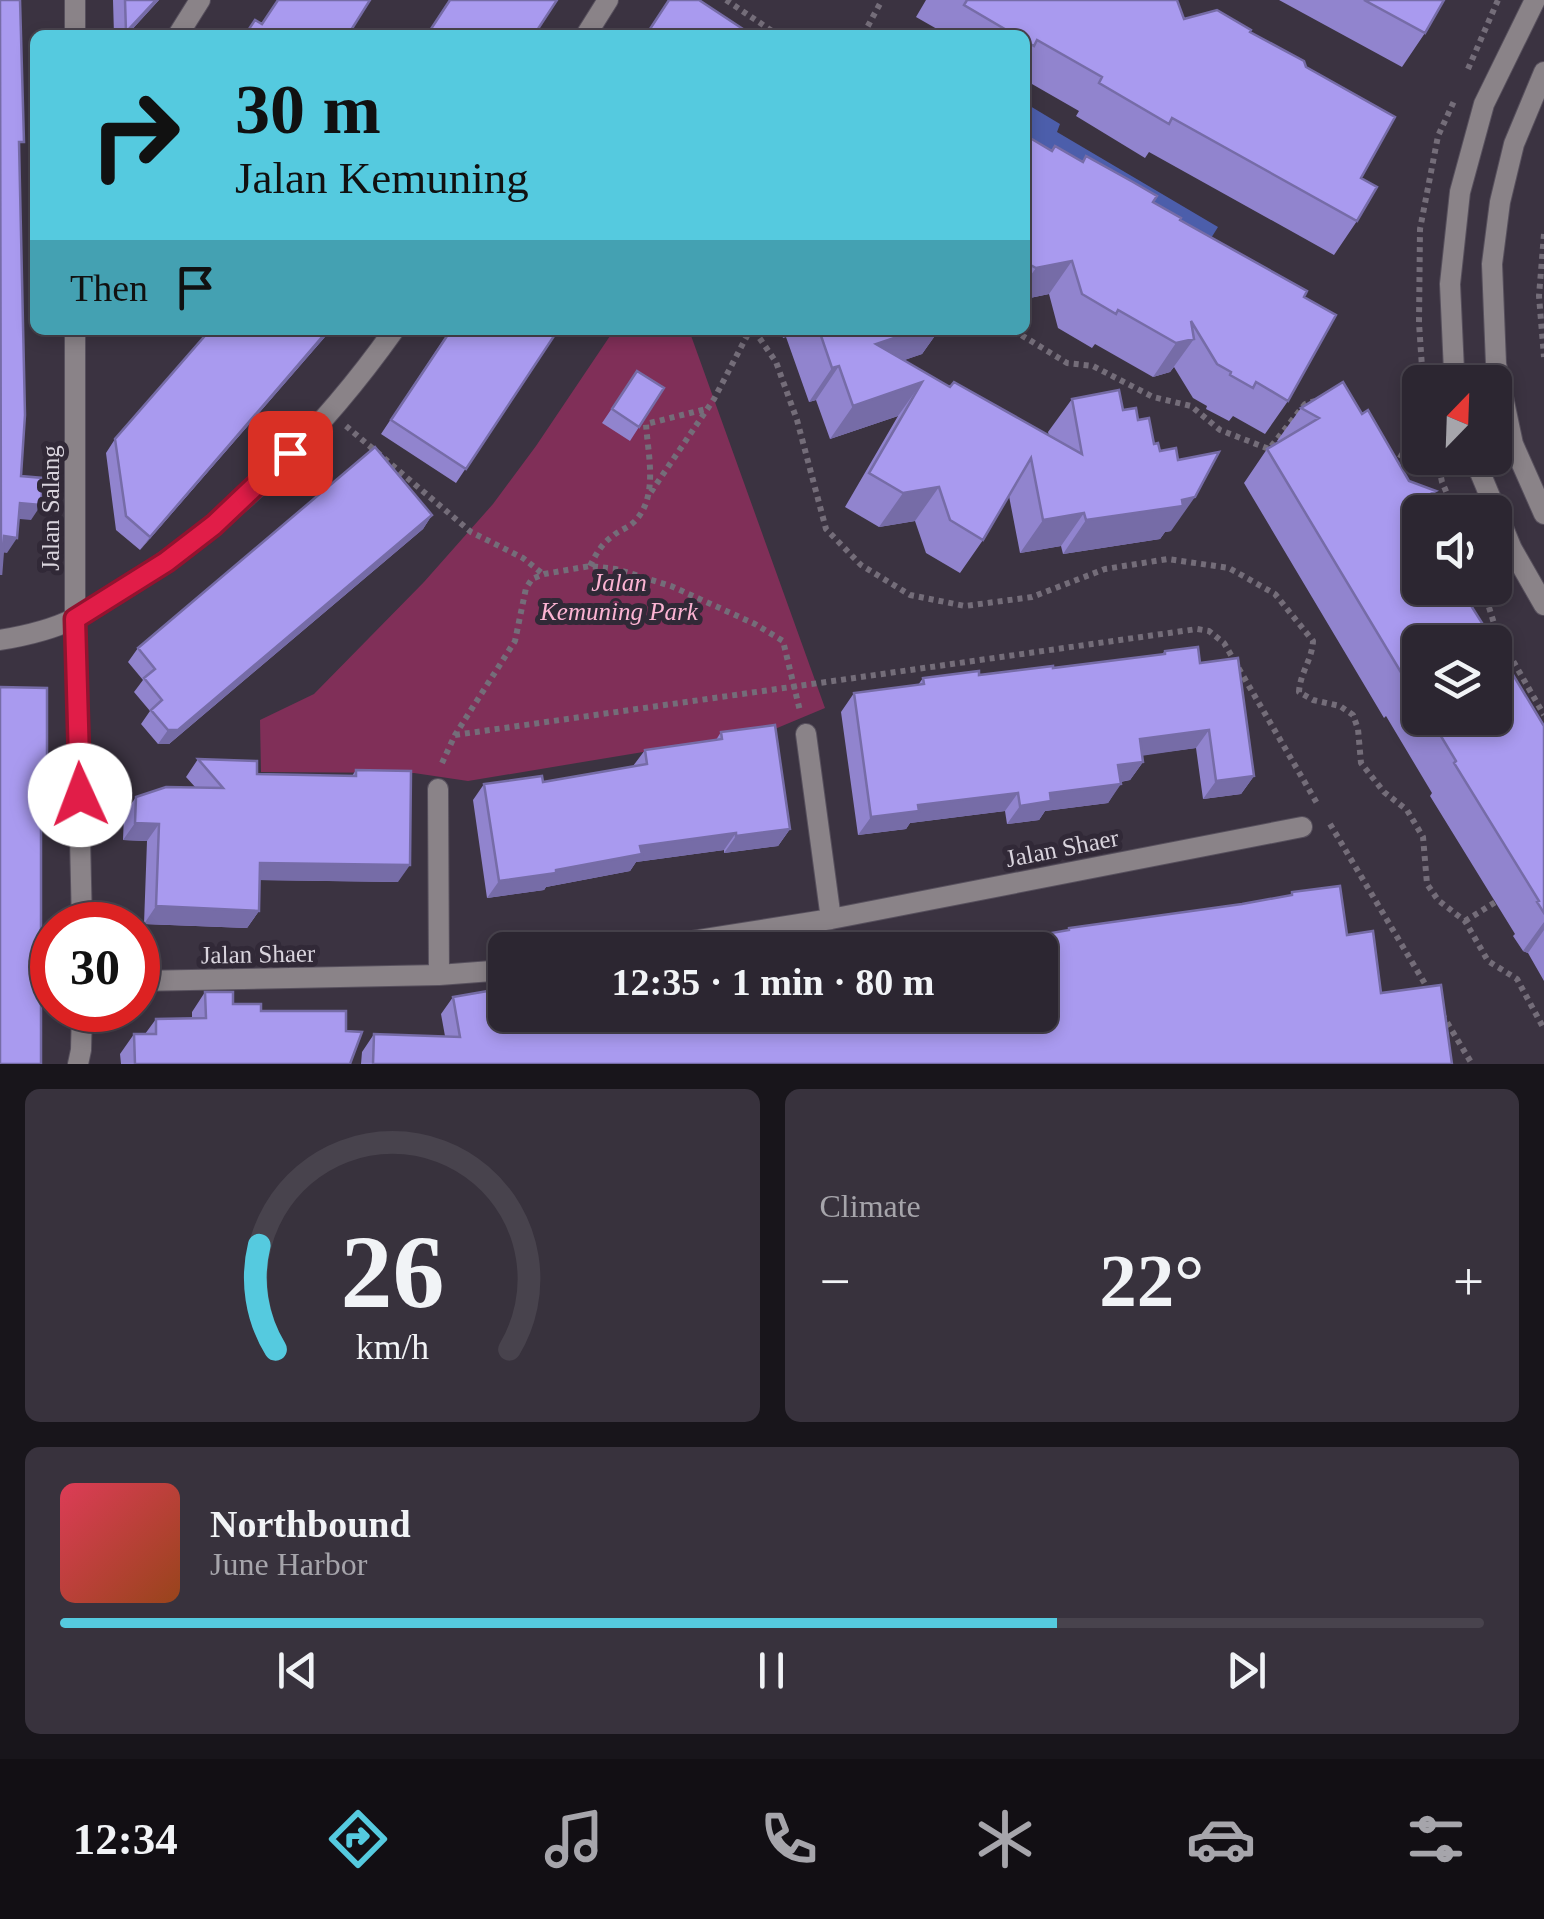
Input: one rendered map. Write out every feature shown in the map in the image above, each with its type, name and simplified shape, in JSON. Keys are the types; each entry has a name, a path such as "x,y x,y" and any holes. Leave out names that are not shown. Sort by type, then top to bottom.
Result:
{"street":[{"path":"75,0 75,30"},
{"path":"181,30 200,0"},
{"path":"589,30 608,0"},
{"path":"1454,365 1450,284 1460,192 1484,104 1534,0"},
{"path":"1544,72 1514,144 1500,202 1492,264 1496,364 1513,444 1544,514"},
{"name":"Jalan Salang","path":"75,335 75,619 81,902"},
{"path":"0,640 75,619 166,562 214,525 271,474 330,412 391,335"},
{"path":"1481,475 1512,549 1544,605"},
{"path":"806,734 831,919"},
{"path":"438,789 439,975"},
{"name":"Jalan Shaer","path":"749,932 1302,827"},
{"name":"Jalan Shaer","path":"160,981 488,971"},
{"path":"78,1064 81,1032"}],"path":[{"path":"726,0 771,30"},
{"path":"866,30 882,0"},
{"path":"1544,234 1539,296 1544,357"},
{"path":"590,566 610,537 633,523 714,399 749,335"},
{"path":"756,335 776,362 798,420 826,528 861,566 910,595 965,606 982,604 1032,597 1105,569 1168,559 1229,568 1274,594 1314,641 1299,692 1313,700 1340,706 1353,715 1361,763 1384,792 1407,810 1423,836 1428,884 1438,900 1465,921 1488,961 1517,978 1544,1029"},
{"path":"1021,335 1067,363 1092,366 1153,397 1190,406 1220,430 1269,449 1306,404 1320,398"},
{"path":"650,493 646,424 706,409"},
{"path":"330,412 472,532 524,558 544,574"},
{"path":"1383,477 1397,465 1402,454"},
{"path":"438,789 442,764 455,736 515,641 526,588 532,579 590,566 616,569 672,586 783,641 806,734"},
{"path":"1488,605 1496,633 1544,716"},
{"path":"455,736 1209,630 1224,642 1321,809"},
{"path":"1329,822 1472,1064"},
{"path":"1465,921 1512,892"}],"green space":[{"name":"Jalan Kemuning Park","path":"611,335 691,335 825,708 770,731 468,781 414,773 261,772 260,720 314,694 424,582 493,504"}],"water":[{"path":"1030,106 1060,124 1057,132 1218,227 1203,251 1030,151"}],"building":[{"path":"0,0 20,0 25,415 21,476 43,478 41,505 20,503 17,538 4,536 1,575"},
{"path":"125,0 156,0 128,30"},
{"path":"278,0 370,0 351,30 248,30 255,20 262,24"},
{"path":"450,0 557,0 537,30 430,30"},
{"path":"669,0 699,0 744,30 649,30"},
{"path":"967,0 1177,0 1184,19 1217,10 1395,117 1361,178 1377,187 1357,221 1172,118 1169,124 1099,83 1102,77 1037,40 1034,46 1030,44 1030,30 1006,30 964,5"},
{"path":"1364,0 1444,0 1425,33"},
{"path":"1030,138 1052,151 1055,146 1083,162 1086,156 1133,182 1157,196 1153,202 1180,220 1307,291 1304,297 1336,315 1288,401 1256,382 1253,388 1230,375 1217,364 1191,321 1194,339 1176,343 1082,294 1072,261 1036,268 1030,265"},
{"path":"206,335 324,335 150,537 126,516 115,439"},
{"path":"448,335 555,335 466,469 391,420"},
{"path":"821,335 903,335 876,344 950,387 954,382 1082,454 1072,399 1119,390 1123,410 1136,408 1138,420 1149,418 1154,444 1158,443 1160,451 1176,448 1178,460 1219,452 1195,497 1182,500 1183,506 1086,520 1084,513 1043,520 1031,458 983,540 950,520 939,487 903,493 869,473 922,382 853,406 839,366 832,368"},
{"path":"637,371 664,388 639,427 612,409"},
{"path":"1343,382 1362,414 1368,410 1402,475 1436,491 1428,495 1402,495 1402,605 1471,605 1483,625 1402,625 1402,674 1267,449 1319,418 1301,408"},
{"path":"375,447 432,515 178,730 168,730 151,710 162,700 144,678 155,669 138,648"},
{"path":"1198,647 1200,663 1238,658 1254,776 1216,781 1209,730 1140,739 1143,762 1118,765 1121,784 1050,793 1051,801 1020,806 1018,793 918,805 919,811 871,817 854,693 924,684 923,678 1053,668"},
{"path":"1512,673 1544,726 1544,913 1454,763 1440,735 1512,735"},
{"path":"0,687 47,688 47,797 41,797 41,902 30,902 30,1032 41,1032 41,1064 0,1064"},
{"path":"775,725 790,829 640,846 642,854 499,881 484,784 542,776 543,782 647,764 645,750 722,739 721,732"},
{"path":"198,759 257,761 257,774 356,776 356,770 411,771 410,865 260,863 259,911 160,906 156,902 159,824 135,823 136,797 166,787 223,788"},
{"path":"1340,886 1347,935 1373,931 1381,993 1441,985 1452,1064 373,1064 374,1034 460,1037 453,997 488,991 488,1032 1058,1032 1058,932 1242,904"},
{"path":"205,992 233,992 233,1004 261,1004 261,1011 346,1011 346,1031 362,1032 350,1064 135,1064 134,1034 160,1032 160,1019 206,1018"}],"route":[{"path":"80,795 75,619 166,562 214,525 290,453"}]}
